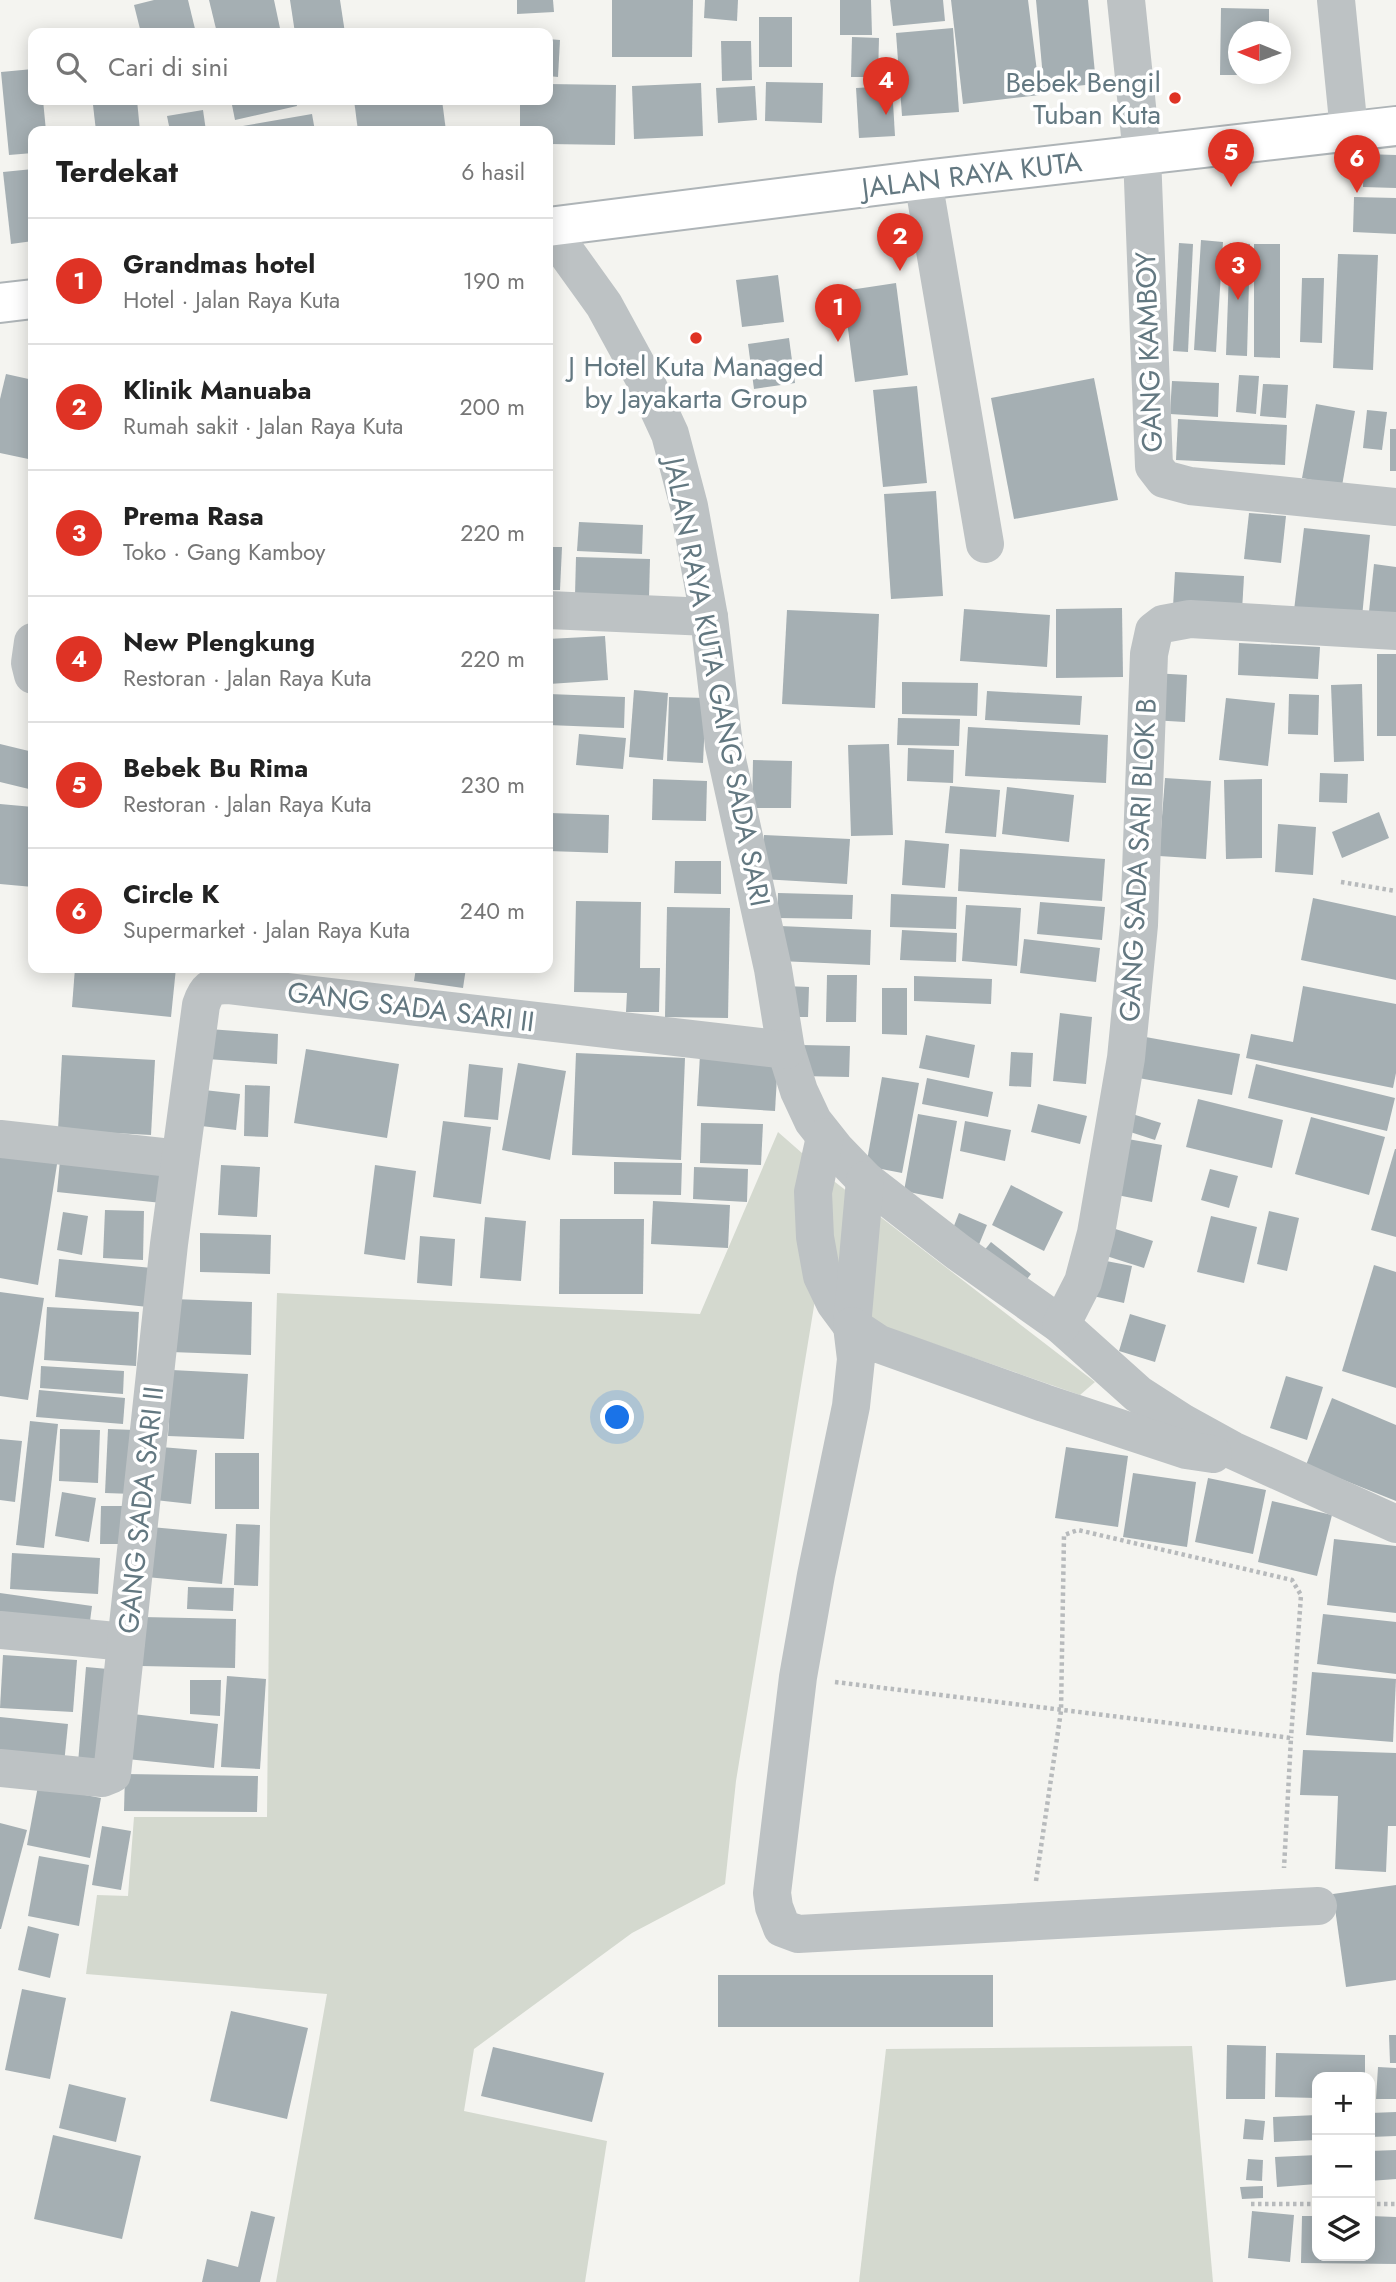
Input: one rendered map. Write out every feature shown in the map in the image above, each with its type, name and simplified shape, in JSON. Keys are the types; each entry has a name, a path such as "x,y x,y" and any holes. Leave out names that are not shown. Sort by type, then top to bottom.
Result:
{"main road":[{"name":"JALAN RAYA KUTA","path":"553,226 923,180 1396,126"},
{"path":"0,303 28,300"}],"street":[{"name":"GANG KAMBOY","path":"1126,0 1142,155 1154,466 1164,479 1190,486 1396,507"},
{"path":"1336,0 1349,131"},
{"path":"923,180 985,544"},
{"name":"JALAN RAYA KUTA GANG SADA SARI","path":"553,234 604,305 646,382 670,434 689,506 709,617 724,746 773,969 786,1050 799,1091 813,1121 865,1180 958,1252 1061,1325 1138,1394 1232,1450 1396,1524"},
{"path":"553,610 709,617"},
{"name":"GANG SADA SARI BLOK B","path":"1061,1325 1083,1282 1096,1233 1126,1058 1139,925 1149,654 1154,631 1163,624 1190,619 1396,631"},
{"name":"GANG SADA SARI II","path":"0,1768 91,1777 112,1774 180,1158 201,1005 206,991 216,985 786,1050"},
{"path":"825,1137 813,1192 815,1237 822,1276 835,1303 852,1326 879,1344 1186,1450 1207,1455 1232,1450"},
{"path":"0,1139 180,1158"},
{"path":"865,1180 852,1326 856,1359 851,1406 798,1677 772,1893 782,1928 798,1934 1300,1907"},
{"path":"0,1630 126,1642"}],"path":[{"path":"1341,882 1396,891"},
{"path":"1030,1923 1060,1711 1064,1535 1077,1530 1292,1580 1301,1595 1291,1738 1300,1907"},
{"path":"798,1677 1291,1738"},
{"path":"1251,2204 1312,2204"},
{"path":"1375,2204 1396,2204"}],"shaded area":[{"path":"778,1132 835,1182 1095,1382 1080,1395 865,1320 816,1294 736,1781 725,1884 632,1933 474,2049 464,2111 607,2141 585,2282 276,2282 327,1994 86,1974 97,1895 128,1896 134,1817 267,1817 270,1518 277,1293 700,1314"},
{"path":"1192,2046 1213,2282 859,2282 886,2049"}],"building":[{"path":"154,0 188,0 195,28 140,28 134,5"},
{"path":"209,0 274,0 280,28 216,28"},
{"path":"290,0 340,0 344,28 294,28"},
{"path":"517,0 553,0 554,12 517,14"},
{"path":"612,0 693,0 692,57 612,57"},
{"path":"705,0 738,0 737,21 704,18"},
{"path":"840,0 871,0 872,35 840,35"},
{"path":"890,0 943,0 945,21 893,26"},
{"path":"951,0 1028,0 1040,95 963,104"},
{"path":"1036,0 1088,0 1096,84 1044,89"},
{"path":"1221,8 1269,9 1269,21 1228,21 1228,75 1220,75"},
{"path":"759,17 792,17 792,67 759,67"},
{"path":"953,28 959,112 902,116 896,33"},
{"path":"852,37 879,38 878,77 851,77"},
{"path":"553,39 560,40 558,77 553,76"},
{"path":"721,41 751,41 752,80 722,81"},
{"path":"28,69 28,105 43,105 46,126 28,126 28,153 9,155 1,72"},
{"path":"766,82 823,83 822,123 765,121"},
{"path":"701,83 703,136 634,139 632,86"},
{"path":"553,84 616,85 615,145 553,144 553,126 520,126 520,105 553,105"},
{"path":"755,86 757,120 718,123 716,88"},
{"path":"892,86 895,136 859,138 856,88"},
{"path":"93,105 137,105 140,126 95,126"},
{"path":"232,105 297,105 297,106 235,120"},
{"path":"355,105 443,105 445,126 357,126"},
{"path":"203,110 205,126 169,126 167,116"},
{"path":"312,114 314,126 243,126"},
{"path":"1364,154 1396,155 1396,188 1363,187"},
{"path":"28,170 28,242 11,244 3,172"},
{"path":"1354,197 1396,198 1396,234 1353,232"},
{"path":"1201,240 1223,242 1216,352 1194,350"},
{"path":"1179,243 1193,244 1188,352 1173,351"},
{"path":"1230,243 1250,244 1247,356 1226,355"},
{"path":"1254,244 1280,244 1280,358 1254,357"},
{"path":"1338,254 1378,255 1373,370 1333,368"},
{"path":"778,275 784,322 742,327 736,280"},
{"path":"1302,278 1324,278 1322,343 1300,342"},
{"path":"896,283 908,375 855,382 843,291"},
{"path":"789,338 795,383 754,389 748,344"},
{"path":"6,374 28,379 28,459 0,453 0,399"},
{"path":"1239,375 1259,376 1256,414 1236,412"},
{"path":"1094,378 1118,500 1014,519 991,398"},
{"path":"1172,381 1219,383 1218,417 1170,414"},
{"path":"1263,384 1288,385 1286,418 1260,416"},
{"path":"917,386 927,483 883,487 873,390"},
{"path":"1316,404 1355,411 1342,486 1302,478"},
{"path":"1367,410 1387,412 1382,450 1363,448"},
{"path":"1178,419 1287,425 1285,465 1176,460"},
{"path":"1390,429 1396,429 1396,471 1390,471"},
{"path":"936,491 943,596 891,599 884,494"},
{"path":"1249,513 1286,516 1281,563 1244,559"},
{"path":"579,522 643,525 642,554 577,551"},
{"path":"1304,528 1370,535 1362,617 1294,610"},
{"path":"553,547 562,547 560,590 553,590"},
{"path":"576,557 650,559 649,598 575,595"},
{"path":"1374,564 1396,567 1396,625 1368,621"},
{"path":"1175,572 1244,576 1242,611 1173,607"},
{"path":"1122,608 1123,677 1056,678 1056,609"},
{"path":"964,609 1050,615 1047,667 960,661"},
{"path":"787,610 879,614 875,708 782,704"},
{"path":"605,636 608,680 553,684 553,639"},
{"path":"1239,643 1320,647 1318,679 1238,675"},
{"path":"1377,654 1396,654 1396,736 1377,736"},
{"path":"1153,673 1187,675 1185,722 1151,720"},
{"path":"902,682 978,683 977,716 902,714"},
{"path":"1362,684 1364,761 1334,762 1331,685"},
{"path":"634,690 668,693 663,760 629,757"},
{"path":"987,691 1082,696 1080,725 985,720"},
{"path":"553,694 625,697 624,728 553,725"},
{"path":"1289,694 1319,695 1318,735 1288,734"},
{"path":"669,697 706,698 703,763 667,761"},
{"path":"1226,698 1275,703 1268,766 1219,760"},
{"path":"898,718 960,719 959,746 897,745"},
{"path":"968,727 1108,735 1106,783 965,776"},
{"path":"579,734 626,738 623,769 576,765"},
{"path":"0,744 28,751 28,789 0,782"},
{"path":"889,744 893,835 851,836 848,745"},
{"path":"908,748 954,750 953,783 907,781"},
{"path":"753,760 792,761 791,808 752,808"},
{"path":"1320,773 1348,774 1347,803 1319,802"},
{"path":"1165,778 1211,781 1206,859 1159,856"},
{"path":"653,779 707,781 706,821 652,820"},
{"path":"1262,779 1262,858 1226,859 1224,780"},
{"path":"950,786 1000,790 996,837 945,833"},
{"path":"1007,787 1074,795 1069,842 1002,834"},
{"path":"0,804 28,807 28,887 0,884"},
{"path":"1379,812 1389,838 1342,858 1332,832"},
{"path":"553,813 609,815 608,853 553,851"},
{"path":"1278,824 1316,827 1313,875 1275,872"},
{"path":"764,835 850,839 847,884 762,879"},
{"path":"905,840 949,844 945,888 902,885"},
{"path":"960,849 1105,859 1102,901 958,891"},
{"path":"675,861 721,861 721,894 674,893"},
{"path":"778,893 853,895 852,919 777,918"},
{"path":"891,894 957,897 956,929 890,927"},
{"path":"1313,898 1396,916 1396,980 1301,960"},
{"path":"576,901 641,902 640,968 660,968 659,1012 626,1012 627,993 574,992"},
{"path":"1040,902 1105,907 1102,940 1037,934"},
{"path":"966,905 1021,908 1017,966 962,961"},
{"path":"667,907 730,908 728,1018 665,1017"},
{"path":"780,926 871,930 870,965 779,961"},
{"path":"902,930 957,933 956,962 900,960"},
{"path":"1024,939 1100,948 1096,982 1020,973"},
{"path":"75,973 175,973 171,1017 72,1007"},
{"path":"415,973 465,973 463,988 414,981"},
{"path":"827,975 857,975 856,1022 826,1022"},
{"path":"914,976 992,979 991,1004 914,1001"},
{"path":"785,986 809,987 808,1017 784,1017"},
{"path":"1303,986 1396,1004 1396,1073 1393,1088 1246,1058 1251,1034 1293,1042"},
{"path":"882,988 907,988 907,1035 882,1034"},
{"path":"1060,1013 1092,1017 1086,1084 1053,1081"},
{"path":"209,1029 278,1034 277,1064 207,1059"},
{"path":"926,1035 975,1045 969,1078 919,1068"},
{"path":"1140,1036 1240,1054 1232,1095 1133,1077"},
{"path":"801,1045 850,1046 849,1077 801,1076"},
{"path":"306,1049 399,1064 387,1138 294,1123"},
{"path":"1011,1052 1033,1053 1031,1087 1009,1086"},
{"path":"576,1053 685,1058 681,1160 572,1155"},
{"path":"62,1055 155,1060 151,1135 58,1130"},
{"path":"700,1055 778,1060 775,1111 697,1106"},
{"path":"518,1063 566,1071 550,1160 502,1150"},
{"path":"469,1064 503,1068 498,1120 464,1117"},
{"path":"1256,1064 1395,1098 1387,1131 1248,1098"},
{"path":"882,1077 919,1083 902,1173 866,1166"},
{"path":"927,1078 993,1092 988,1117 922,1104"},
{"path":"245,1085 270,1086 268,1137 244,1136"},
{"path":"204,1090 240,1094 236,1130 201,1126"},
{"path":"1198,1099 1283,1120 1272,1168 1186,1147"},
{"path":"1038,1104 1087,1116 1080,1144 1031,1132"},
{"path":"1126,1112 1161,1123 1155,1140 1121,1129"},
{"path":"918,1114 957,1121 943,1199 904,1191"},
{"path":"1311,1117 1385,1137 1369,1195 1295,1174"},
{"path":"443,1121 491,1127 481,1204 433,1197"},
{"path":"965,1121 1011,1130 1005,1161 960,1151"},
{"path":"701,1123 763,1124 761,1165 700,1163"},
{"path":"1122,1138 1162,1145 1152,1202 1112,1194"},
{"path":"0,1148 58,1158 38,1285 0,1278"},
{"path":"1396,1149 1396,1237 1371,1230"},
{"path":"60,1160 165,1170 162,1203 57,1192"},
{"path":"614,1162 682,1163 681,1195 614,1194"},
{"path":"221,1165 260,1167 257,1217 218,1215"},
{"path":"375,1165 416,1171 405,1260 364,1254"},
{"path":"694,1167 748,1169 747,1202 693,1199"},
{"path":"1210,1169 1238,1176 1229,1208 1201,1200"},
{"path":"1011,1185 1063,1212 1044,1251 992,1225"},
{"path":"653,1201 730,1205 728,1248 651,1244"},
{"path":"105,1210 144,1211 143,1260 103,1258"},
{"path":"1269,1211 1299,1218 1287,1271 1257,1264"},
{"path":"63,1212 88,1216 82,1255 57,1250"},
{"path":"959,1213 987,1225 978,1247 950,1236"},
{"path":"1211,1216 1257,1227 1244,1283 1197,1272"},
{"path":"485,1217 526,1221 521,1281 480,1278"},
{"path":"560,1219 644,1219 643,1294 559,1294"},
{"path":"1106,1226 1153,1241 1144,1268 1097,1253"},
{"path":"200,1233 271,1235 270,1274 200,1272"},
{"path":"420,1236 455,1239 452,1286 417,1283"},
{"path":"991,1242 1031,1274 1019,1289 979,1257"},
{"path":"59,1259 152,1268 148,1307 55,1297"},
{"path":"1101,1260 1132,1266 1124,1303 1093,1296"},
{"path":"1374,1265 1396,1272 1396,1388 1342,1371"},
{"path":"0,1292 44,1298 28,1400 0,1396"},
{"path":"173,1299 252,1302 251,1355 171,1352"},
{"path":"47,1307 139,1312 136,1366 44,1360"},
{"path":"1130,1314 1166,1325 1155,1362 1119,1351"},
{"path":"41,1366 124,1371 123,1394 40,1388"},
{"path":"172,1370 248,1374 244,1439 168,1436"},
{"path":"1286,1376 1323,1387 1307,1440 1270,1428"},
{"path":"39,1390 125,1398 123,1424 36,1417"},
{"path":"1332,1398 1396,1425 1396,1501 1306,1465"},
{"path":"30,1421 58,1424 44,1548 16,1545"},
{"path":"60,1429 100,1430 98,1483 59,1481"},
{"path":"108,1429 135,1430 133,1494 105,1493"},
{"path":"0,1439 22,1441 15,1502 0,1500"},
{"path":"161,1447 197,1450 191,1504 155,1500"},
{"path":"1066,1447 1128,1456 1118,1527 1055,1518"},
{"path":"215,1453 259,1453 259,1509 215,1509"},
{"path":"1133,1473 1196,1482 1187,1547 1123,1537"},
{"path":"1208,1478 1266,1490 1253,1554 1195,1542"},
{"path":"62,1492 96,1498 89,1542 55,1536"},
{"path":"1272,1501 1332,1515 1317,1576 1258,1562"},
{"path":"101,1506 122,1506 121,1544 100,1544"},
{"path":"236,1524 260,1525 258,1586 234,1585"},
{"path":"151,1527 227,1534 222,1584 146,1577"},
{"path":"1334,1539 1396,1546 1396,1613 1327,1605"},
{"path":"12,1553 100,1558 98,1594 10,1589"},
{"path":"188,1587 234,1588 233,1611 187,1609"},
{"path":"0,1593 92,1606 89,1629 0,1617"},
{"path":"1323,1614 1396,1622 1396,1674 1317,1664"},
{"path":"142,1617 236,1619 235,1668 141,1666"},
{"path":"3,1655 77,1660 73,1712 0,1708"},
{"path":"86,1667 108,1669 100,1764 78,1763"},
{"path":"1312,1672 1396,1679 1393,1742 1306,1735"},
{"path":"227,1676 266,1679 260,1769 221,1767"},
{"path":"190,1680 221,1680 220,1716 190,1714"},
{"path":"133,1714 218,1724 214,1768 127,1759"},
{"path":"0,1717 68,1724 64,1764 0,1758"},
{"path":"1303,1750 1396,1753 1396,1826 1388,1826 1386,1872 1335,1869 1338,1796 1300,1795"},
{"path":"125,1774 258,1776 257,1812 124,1811"},
{"path":"38,1786 101,1798 90,1858 27,1845"},
{"path":"0,1823 27,1830 1,1929 0,1929"},
{"path":"102,1826 131,1831 121,1890 92,1885"},
{"path":"39,1856 89,1865 79,1926 28,1916"},
{"path":"1396,1885 1396,1980 1346,1987 1333,1894"},
{"path":"28,1926 59,1934 50,1978 18,1970"},
{"path":"718,1975 993,1975 993,2027 718,2027"},
{"path":"22,1989 66,1998 50,2079 5,2070"},
{"path":"231,2011 308,2028 287,2119 210,2101"},
{"path":"1389,2035 1396,2035 1396,2063 1390,2063"},
{"path":"1227,2045 1266,2046 1265,2099 1226,2099"},
{"path":"493,2047 604,2073 592,2122 481,2096"},
{"path":"1276,2053 1365,2055 1365,2072 1312,2072 1312,2098 1275,2097"},
{"path":"1378,2067 1396,2068 1396,2099 1376,2099"},
{"path":"69,2084 126,2098 116,2142 59,2128"},
{"path":"1396,2112 1396,2136 1375,2137 1375,2113"},
{"path":"1312,2115 1312,2140 1274,2142 1273,2117"},
{"path":"1245,2119 1265,2121 1263,2140 1243,2139"},
{"path":"53,2135 141,2156 122,2239 34,2219"},
{"path":"1396,2150 1396,2179 1375,2181 1375,2151"},
{"path":"1312,2155 1312,2184 1277,2187 1275,2157"},
{"path":"1248,2159 1263,2160 1262,2181 1246,2180"},
{"path":"1263,2186 1263,2198 1242,2199 1240,2187"},
{"path":"251,2211 275,2217 260,2282 202,2282 207,2259 238,2267"},
{"path":"1252,2211 1294,2215 1290,2262 1248,2258"},
{"path":"1302,2216 1312,2216 1312,2261 1375,2261 1375,2216 1396,2217 1396,2264 1301,2263"}],"place":[{"name":"Bebek Bengil Tuban Kuta","path":"1175,98"},
{"name":"New Plengkung","path":"886,115"},
{"name":"Bebek Bu Rima","path":"1231,187"},
{"name":"Circle K","path":"1357,193"},
{"name":"Klinik Manuaba","path":"900,271"},
{"name":"Prema Rasa","path":"1238,300"},
{"name":"J Hotel Kuta Managed by Jayakarta Group","path":"696,338"},
{"name":"Grandmas hotel","path":"838,342"}]}
